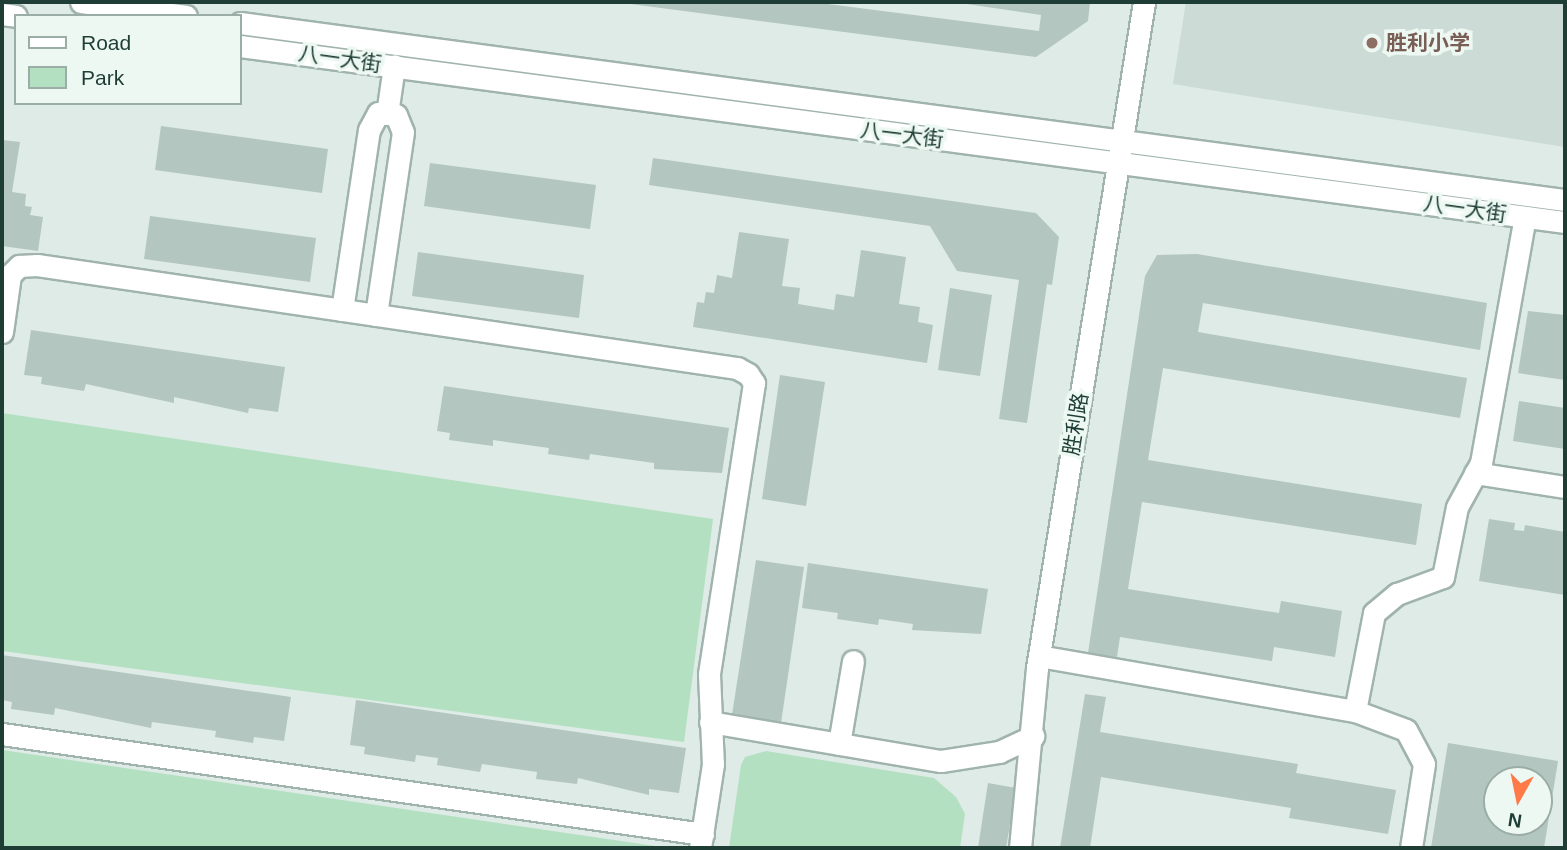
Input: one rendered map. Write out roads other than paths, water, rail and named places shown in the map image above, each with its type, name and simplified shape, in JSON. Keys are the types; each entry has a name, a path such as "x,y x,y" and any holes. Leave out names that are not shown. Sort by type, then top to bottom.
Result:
{"street":[{"path":"81,2 171,14"},
{"name":"胜利路","path":"1020,848 1039,656 1144,2"},
{"name":"八一大街","path":"242,23 1565,200"},
{"name":"八一大街","path":"242,46 1565,222"},
{"path":"387,114 394,66"},
{"path":"342,310 369,130 378,113 396,115 403,132 376,315"},
{"path":"1355,710 1374,613 1397,594 1443,577 1457,507 1481,463 1525,217"},
{"path":"2,332 10,275 19,266 37,265 737,368 748,374 754,383 709,674 713,764 701,841 2,734"},
{"path":"1475,473 1565,487"},
{"path":"1039,656 1355,710 1406,730 1417,744 1424,764 1411,848"},
{"path":"839,744 853,661"},
{"path":"710,722 941,761 999,751 1033,736"}],"place":[{"name":"胜利小学","path":"1372,43"}]}
